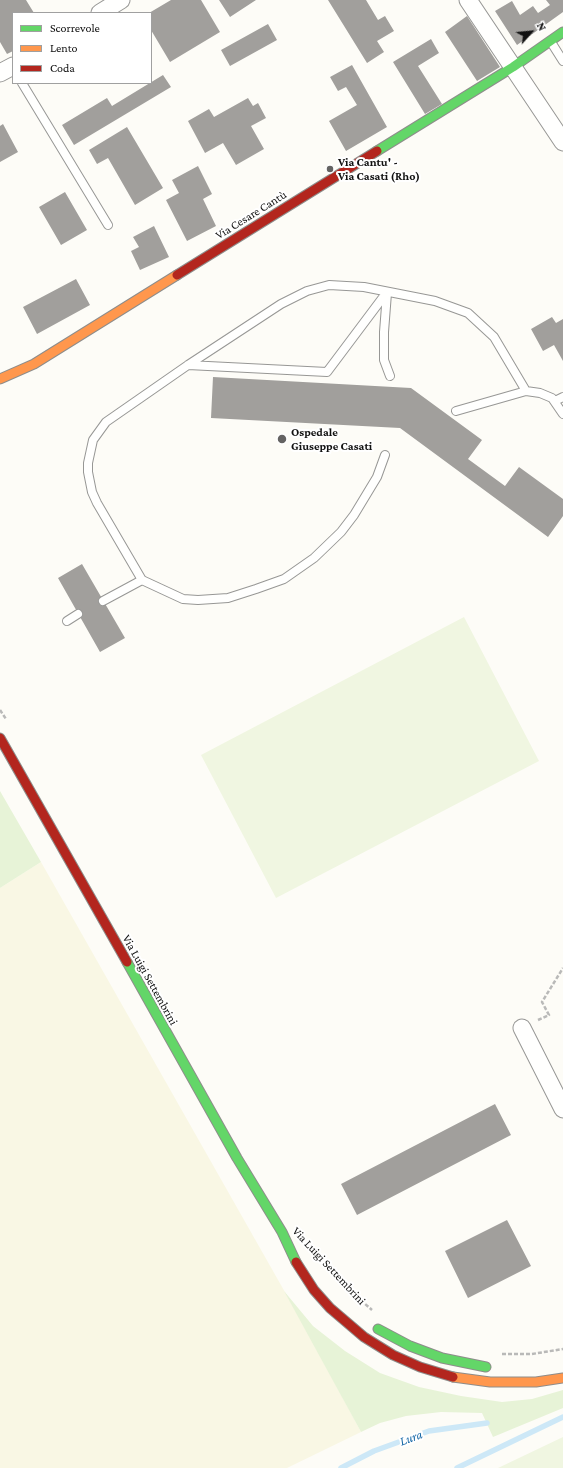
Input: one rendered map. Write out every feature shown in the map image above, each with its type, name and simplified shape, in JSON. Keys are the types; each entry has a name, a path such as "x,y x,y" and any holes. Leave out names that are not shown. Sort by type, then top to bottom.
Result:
{"street":[{"path":"102,12 121,0"},
{"path":"468,0 563,142"},
{"name":"Via Cesare Cantù","path":"0,379 19,372 34,364 513,67 563,32"},
{"name":"Via Luigi Settembrini","path":"0,738 237,1158 282,1232 299,1268 330,1308 364,1337 405,1361 437,1373 477,1381 536,1382 563,1378"},
{"path":"522,1028 563,1109"},
{"name":"Via Luigi Settembrini","path":"282,1232 301,1253"},
{"path":"372,1325 405,1344 437,1356 474,1366 495,1368"}],"lane":[{"path":"550,42 563,62"},
{"path":"23,84 108,226"},
{"path":"385,455 366,498 341,532 314,558 284,579 228,598 198,600 183,599 142,580 92,492 88,472 90,448 96,433 106,422 188,365 282,304 307,291 329,285 364,287 435,301 468,313 494,337 526,391"},
{"path":"188,365 327,372 387,292"},
{"path":"387,292 384,332 384,360 390,376"},
{"path":"456,411 526,391 546,395 555,401 563,414"},
{"path":"555,401 563,397"},
{"path":"103,601 142,580"},
{"path":"67,621 78,614"}],"path":[{"path":"0,710 8,723"},
{"path":"522,1028 549,1015 542,1002 563,968"},
{"path":"311,1244 334,1277 360,1301 376,1313"},
{"path":"499,1354 532,1354 563,1349"}],"shaded area":[{"path":"41,862 311,1338 361,1432 287,1468 0,1468 0,888"}],"green space":[{"path":"464,617 539,761 276,898 201,755"},
{"path":"0,791 41,862 0,888"},
{"path":"284,1291 313,1326 345,1351 380,1373 419,1387 461,1396 502,1402 532,1399 563,1390 563,1408 493,1437 482,1413 441,1412 406,1416 380,1423 361,1432"},
{"path":"563,1437 563,1468 498,1468"}],"building":[{"path":"0,0 26,0 33,12 12,12 12,52 7,54 0,42"},
{"path":"171,0 201,0 220,32 170,62 152,32 152,12 151,12"},
{"path":"219,0 256,0 230,17"},
{"path":"328,0 366,0 378,20 385,16 394,31 377,41 384,52 367,63"},
{"path":"546,0 563,0 563,12 517,45 495,11 512,1 520,15 533,6 538,13 550,5"},
{"path":"467,16 500,67 477,81 445,32"},
{"path":"268,24 277,40 230,66 221,50"},
{"path":"431,39 439,53 418,66 442,104 425,114 393,62"},
{"path":"352,65 387,127 346,151 329,121 357,105 346,87 338,91 330,77"},
{"path":"163,75 171,87 74,145 62,125 107,98 112,106 148,84 152,84 152,82"},
{"path":"248,98 253,106 258,103 266,118 251,126 264,149 236,165 223,143 205,153 188,121 209,109 214,117"},
{"path":"3,124 18,152 0,162 0,126"},
{"path":"127,127 163,188 135,205 108,158 97,164 89,150"},
{"path":"198,166 212,194 203,199 216,226 187,241 166,200 179,193 172,180"},
{"path":"65,192 87,230 61,245 39,207"},
{"path":"154,226 169,257 140,270 131,251 139,247 133,237"},
{"path":"76,279 90,305 37,334 23,307"},
{"path":"552,317 556,323 563,319 563,361 554,345 543,351 531,329"},
{"path":"213,377 411,388 482,440 468,459 505,486 519,467 563,499 563,516 548,537 400,428 211,418"},
{"path":"82,564 125,638 100,652 58,578"},
{"path":"495,1104 511,1135 357,1215 341,1184"},
{"path":"507,1220 531,1266 468,1298 445,1251"}],"waterway":[{"path":"457,1468 563,1417"},
{"name":"Lura","path":"341,1468 374,1451 429,1431 487,1423"}],"traffic: fast":[{"path":"377,151 513,67 563,32"},
{"path":"127,962 237,1158 282,1232 296,1262"},
{"path":"378,1329 410,1346 442,1358 486,1367"}],"traffic: slow":[{"path":"0,379 34,364 177,275"},
{"path":"453,1377 490,1382 536,1382 563,1378"}],"traffic: jam":[{"path":"177,275 377,151"},
{"path":"0,738 127,962"},
{"path":"296,1262 314,1290 330,1308 364,1337 393,1355 420,1367 453,1377"}],"place":[{"name":"Via Cantu' - Via Casati (Rho)","path":"330,169"},
{"name":"Ospedale Giuseppe Casati","path":"282,439"}]}
